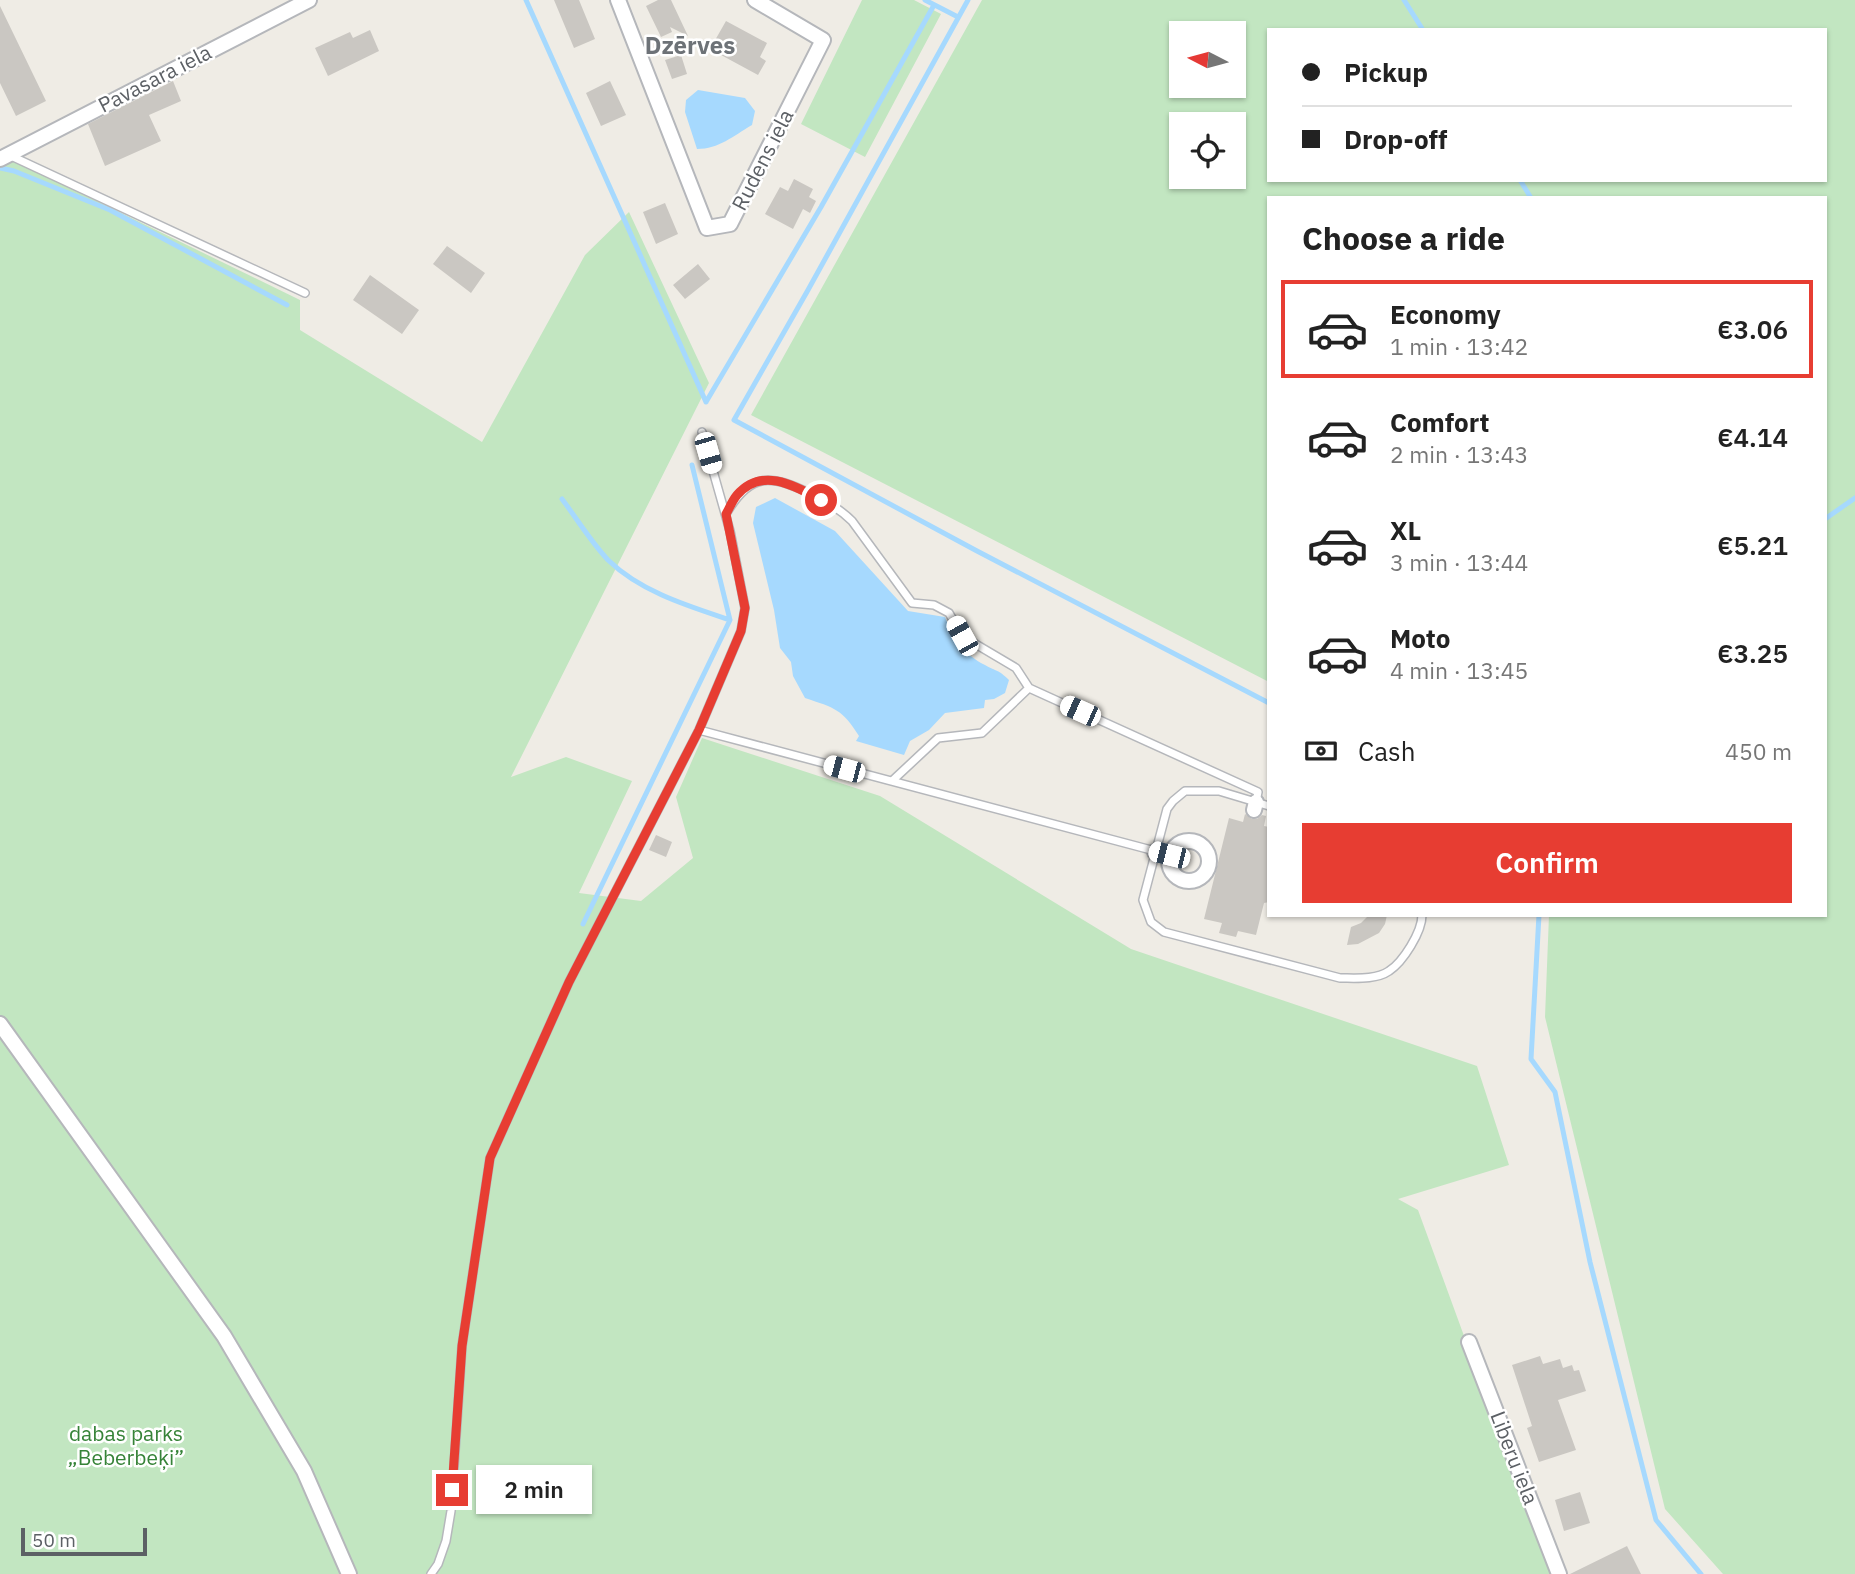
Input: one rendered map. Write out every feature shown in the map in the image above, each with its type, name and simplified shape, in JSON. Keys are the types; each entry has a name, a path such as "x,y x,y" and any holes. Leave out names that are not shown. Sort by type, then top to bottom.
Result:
{"street":[{"name":"Pavasara iela","path":"4,157 309,0"},
{"name":"Rudens iela","path":"618,0 707,228 730,224 823,40 755,0"},
{"path":"0,1024 224,1336 304,1471 349,1574"},
{"name":"Liberu iela","path":"1469,1342 1559,1574"}],"lane":[{"path":"4,157 305,293"},
{"path":"431,1574 438,1564 448,1531 462,1346 490,1158 569,982 699,730 741,631 745,608 726,514 702,432"},
{"path":"726,514 737,495 753,484 769,480 785,481 840,509 852,521 912,603 934,605 949,613 962,636 1016,668 1029,688 1258,792 1259,806 1219,791 1185,791 1167,809 1162,853 1143,900 1151,922 1164,932 1340,978 1364,978 1389,972 1410,948 1418,934 1422,917"},
{"path":"892,782 938,738 982,733 1029,688"},
{"path":"699,730 1162,853"}],"green space":[{"path":"862,0 914,0 941,14 865,157 801,124"},
{"path":"982,0 1855,0 1855,1574 1723,1574 1665,1509 1545,1017 1549,917 1827,917 1827,196 1267,196 1267,681 751,415"},
{"name":"dabas parks „Beberbeķi”","path":"0,154 300,300 300,330 482,442 585,255 629,212 709,383 511,777 566,757 632,781 579,893 641,901 693,858 676,797 702,738 880,796 1131,949 1477,1066 1509,1165 1398,1199 1418,1210 1551,1574 0,1574"}],"water":[{"path":"698,90 745,98 755,111 752,125 719,144 697,149 685,112 686,100"},
{"path":"775,498 835,531 908,611 945,617 965,651 1009,680 1005,693 985,700 984,708 945,713 929,730 910,741 904,755 856,741 859,736 848,720 831,707 805,698 793,676 791,662 780,648 774,610 753,523 756,507"}],"building":[{"path":"554,0 579,0 595,39 574,48"},
{"path":"658,0 671,0 688,36 670,27 672,32 661,37 646,6"},
{"path":"0,6 46,101 16,116 0,83"},
{"path":"726,21 767,43 760,57 766,61 758,75 710,49"},
{"path":"370,30 379,51 328,76 315,48 350,32 353,38"},
{"path":"681,55 687,74 672,79 665,60"},
{"path":"173,81 181,101 149,115 161,141 105,166 88,124"},
{"path":"610,81 626,115 601,126 586,93"},
{"path":"794,179 813,189 809,197 816,201 810,213 803,209 793,229 765,214 780,187 788,191"},
{"path":"665,203 678,234 656,244 643,212"},
{"path":"447,246 485,273 471,293 433,264"},
{"path":"698,264 710,279 685,299 673,285"},
{"path":"370,275 419,310 402,334 353,300"},
{"path":"1245,814 1252,819 1266,816 1264,826 1267,827 1267,902 1264,903 1256,935 1238,931 1236,937 1219,933 1222,923 1204,919 1229,818 1243,822"},
{"path":"656,835 672,842 666,857 649,850"},
{"path":"1367,917 1387,917 1379,933 1358,944 1347,945 1351,927"},
{"path":"1540,1356 1543,1364 1560,1359 1563,1368 1572,1365 1574,1371 1579,1370 1586,1391 1558,1400 1576,1450 1539,1462 1527,1428 1532,1426 1512,1365"},
{"path":"1580,1492 1590,1523 1564,1531 1555,1500"},
{"path":"1627,1546 1641,1574 1570,1574"}],"waterway":[{"path":"526,0 706,402"},
{"path":"925,0 958,17"},
{"path":"968,0 734,420 977,551 1267,702"},
{"path":"1404,0 1422,28"},
{"path":"706,402 821,207 934,5"},
{"path":"0,168 14,171 110,210 287,305"},
{"path":"1521,182 1530,196"},
{"path":"583,924 730,620 692,465"},
{"path":"1827,518 1855,498"},
{"path":"562,499 596,546 621,571 666,597 730,620"},
{"path":"1539,917 1531,1059 1555,1092 1590,1262 1656,1520 1701,1574"}],"district":[{"name":"Dzērves","path":"690,46"}],"route":[{"path":"452,1490 462,1346 490,1158 569,982 699,730 741,631 745,608 726,514 737,495 753,484 769,480 785,481 821,500"}]}
